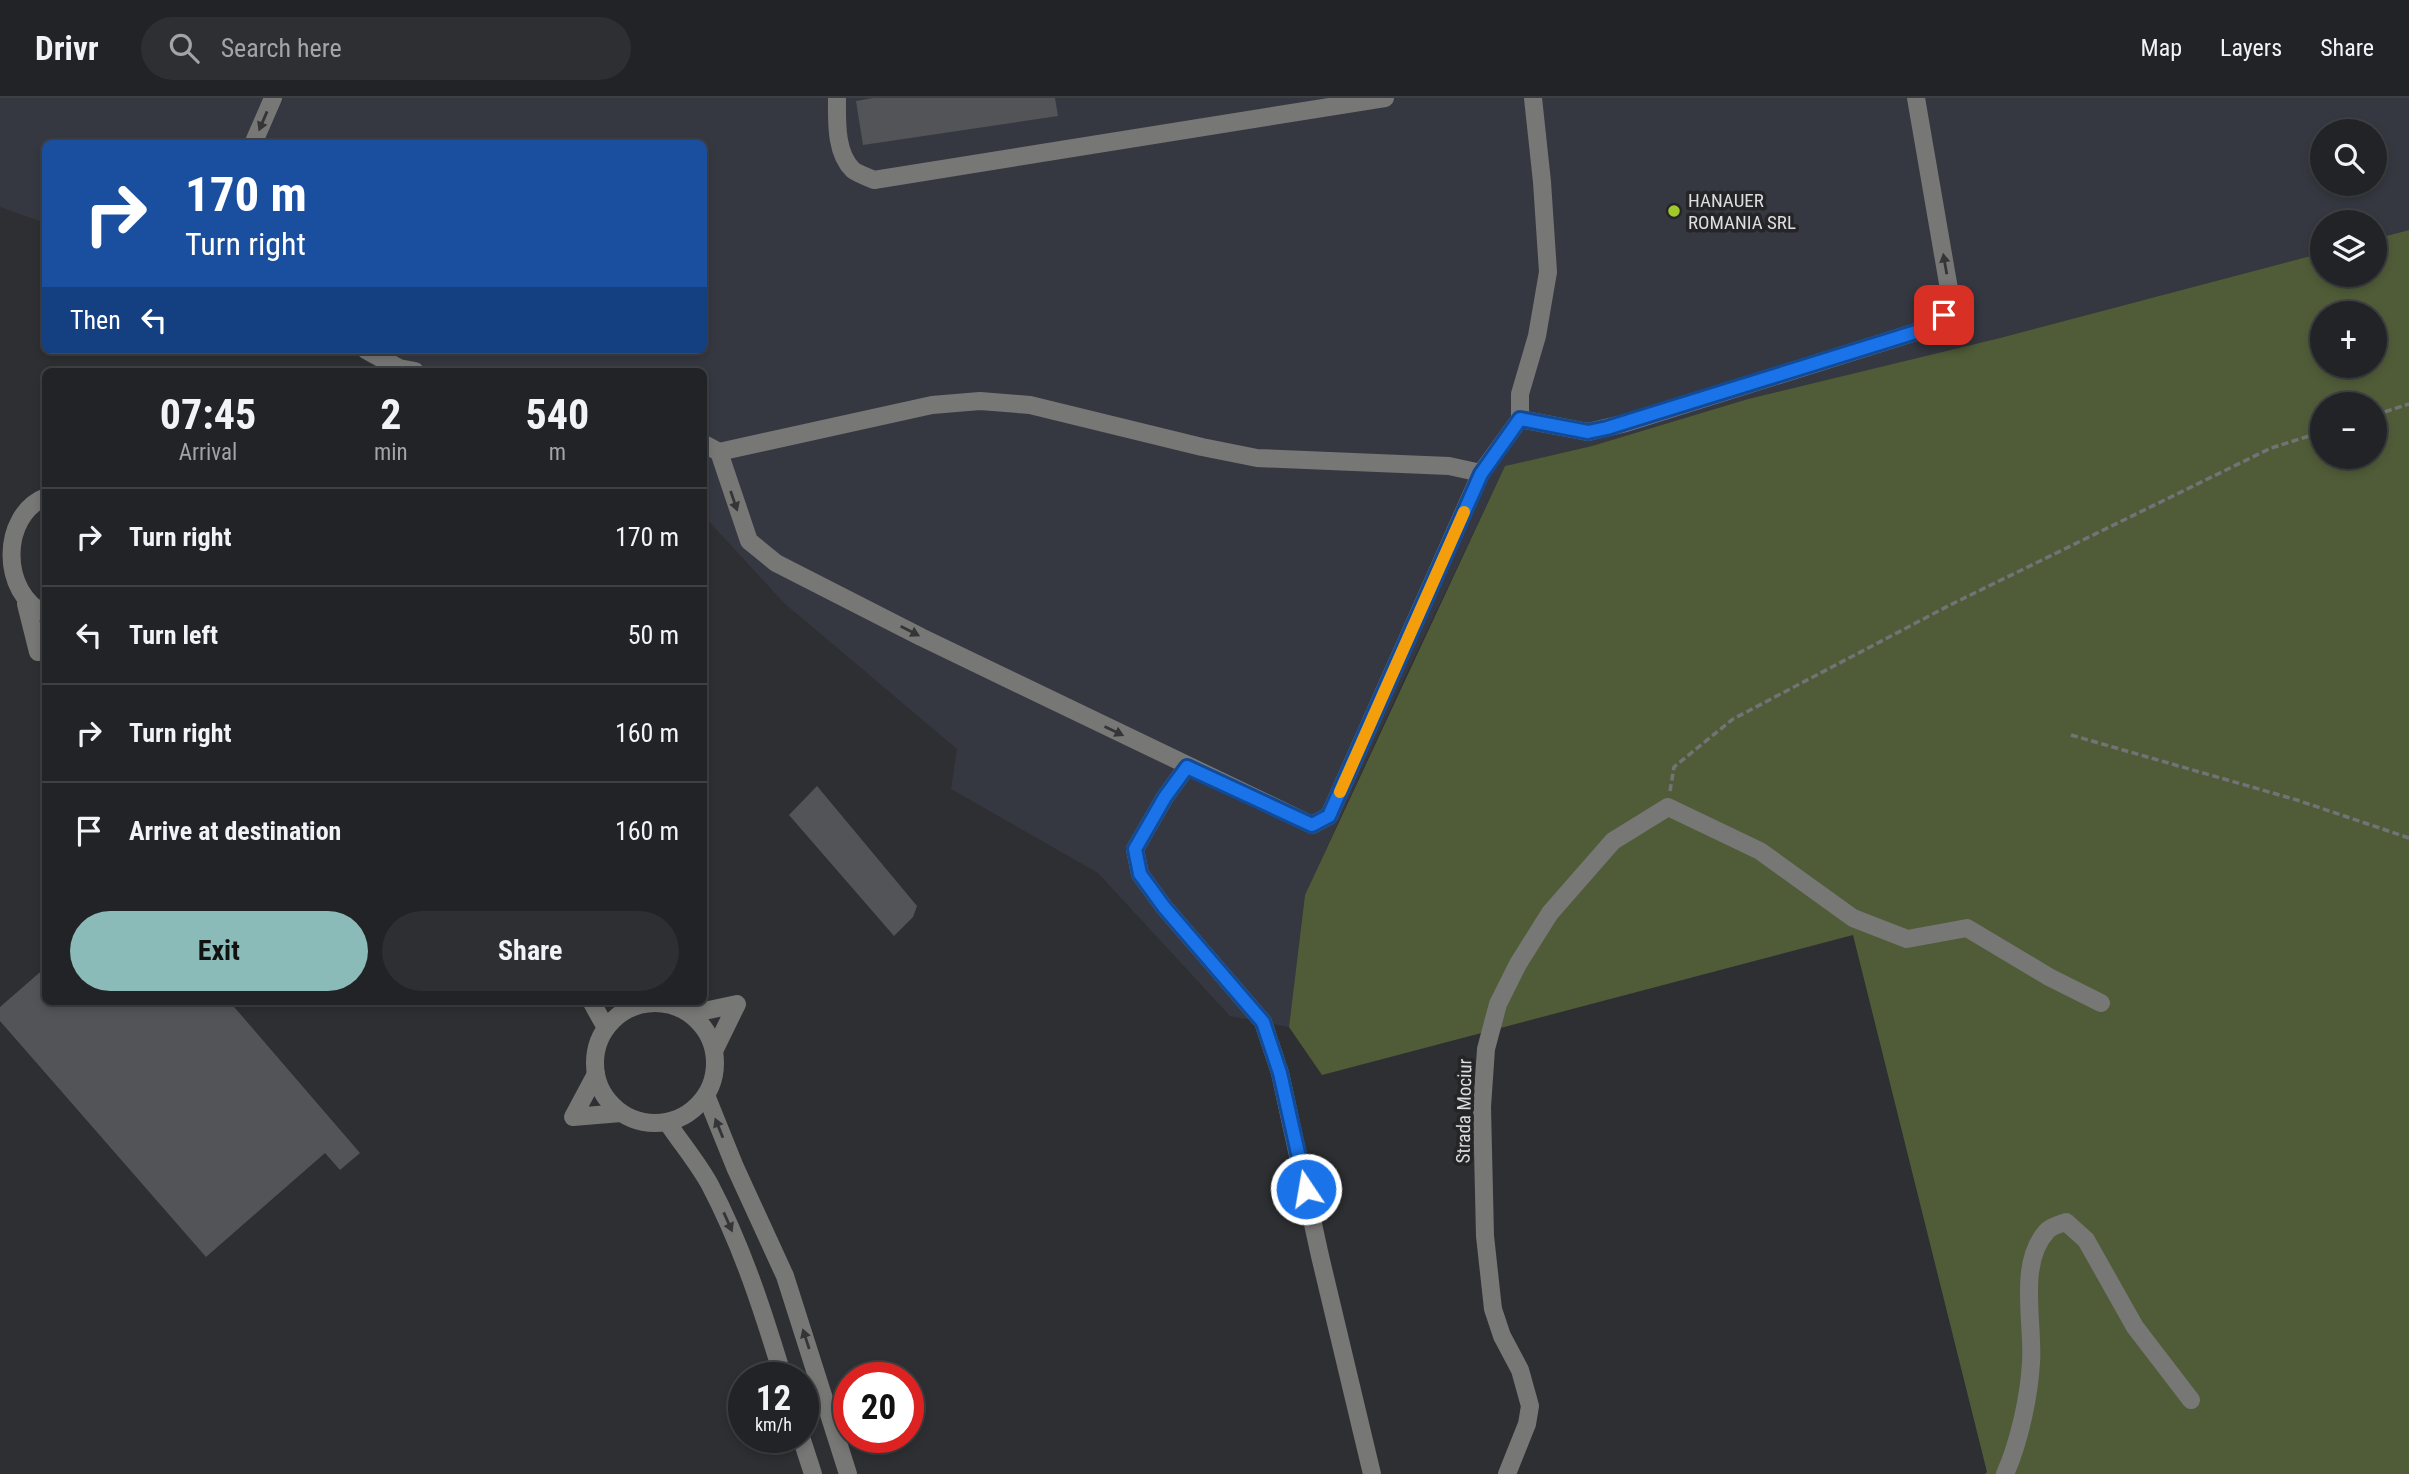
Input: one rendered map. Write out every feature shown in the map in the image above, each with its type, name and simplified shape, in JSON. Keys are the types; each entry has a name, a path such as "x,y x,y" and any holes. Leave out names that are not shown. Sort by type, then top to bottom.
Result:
{"street":[{"path":"255,140 273,98"},
{"path":"837,98 841,149 853,169 874,180 1385,98"},
{"path":"1481,474 1449,466 1257,458 1030,405 979,401 932,405 711,448 749,541 776,563 921,637 1312,825 1329,816 1481,474 1520,419 1520,394 1537,336 1548,272 1533,98"},
{"path":"1520,419 1588,432 1626,423 1932,327 1944,315 1949,289 1916,98"},
{"path":"373,354 399,368"},
{"path":"42,498 15,510 3,539 1,556 2,572 12,590 26,604 42,612"},
{"path":"26,604 37,652 42,645"},
{"path":"1187,767 1165,797 1135,849 1140,874 1164,907 1263,1022 1280,1073 1372,1474"},
{"path":"1668,807 1760,851 1853,918 1907,939 1967,928 2101,1003"},
{"name":"Strada Mociur","path":"1507,1474 1527,1424 1530,1406 1520,1370 1502,1336 1493,1309 1485,1236 1482,1107 1486,1049 1498,1004 1518,964 1550,913 1613,841 1668,807"},
{"path":"690,1014 737,1004 714,1051"},
{"path":"593,1005 606,1028"},
{"path":"638,1005 617,1016 606,1028 595,1058 596,1074 605,1096 621,1113 635,1120 651,1123 667,1122 689,1112 706,1095 714,1074 714,1051 701,1024 690,1014 671,1005"},
{"path":"596,1074 573,1117 621,1113"},
{"path":"706,1095 735,1167 785,1276 848,1474"},
{"path":"667,1122 708,1182 728,1223 756,1290 778,1362"},
{"path":"2005,1474 2025,1406 2031,1362 2028,1300 2031,1259 2047,1230 2066,1222 2085,1240 2134,1327 2191,1400"},
{"path":"806,1453 813,1474"}],"path":[{"path":"2387,411 2409,404"},
{"path":"1668,807 1674,767 1733,719 1950,606 2271,448 2310,436"},
{"path":"2071,735 2297,800 2409,838"}],"shaded area":[{"path":"0,98 2409,98 2409,230 2387,236 2387,210 2310,210 2310,256 2000,338 1748,399 1592,446 1505,466 1305,895 1289,1027 1230,1016 1098,873 951,789 957,749 784,603 707,519 707,368 377,368 354,354 707,354 707,140 42,140 42,222 0,207"}],"green space":[{"path":"2409,230 2409,1474 1985,1474 1987,1472 1853,935 1322,1075 1289,1027 1305,895 1505,466 1592,446 1748,399 2000,338 2310,256 2310,287 2387,287 2387,236"}],"building":[{"path":"873,98 1055,98 1058,116 863,145 856,101"},
{"path":"817,786 917,906 913,917 894,936 789,815"},
{"path":"42,970 42,1005 232,1005 360,1153 340,1170 325,1153 206,1257 0,1021 0,1007"}],"slow traffic":[{"path":"1340,792 1464,512"}],"place":[{"name":"HANAUER ROMANIA SRL","path":"1674,211"}],"route":[{"path":"1306,1189 1280,1073 1263,1022 1164,907 1140,874 1135,849 1165,797 1187,767 1312,825 1329,816 1481,474 1520,419 1588,432 1607,428 1932,327 1944,315"}]}
